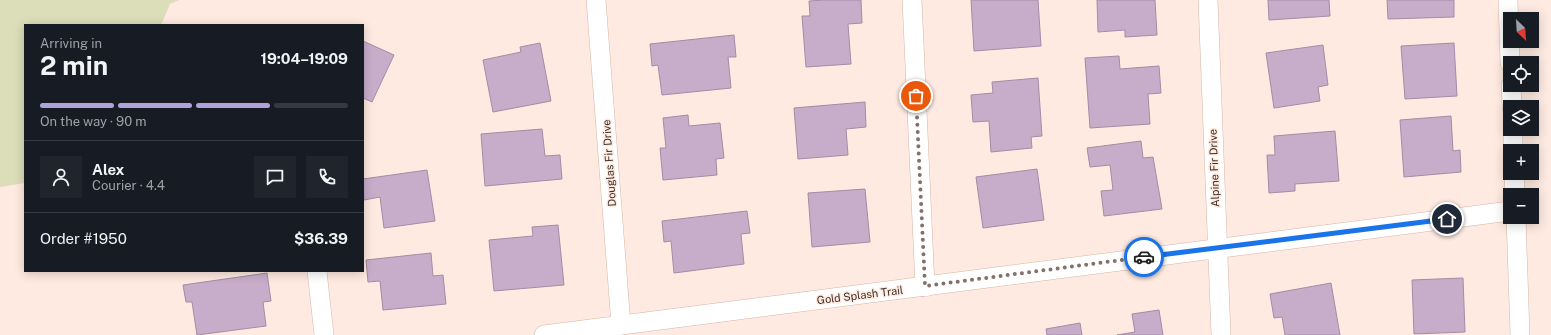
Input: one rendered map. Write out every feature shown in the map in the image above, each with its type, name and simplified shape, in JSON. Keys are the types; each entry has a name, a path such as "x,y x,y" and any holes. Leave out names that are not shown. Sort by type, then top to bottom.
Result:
{"street":[{"name":"Douglas Fir Drive","path":"596,0 621,325"},
{"path":"912,0 925,286"},
{"name":"Alpine Fir Drive","path":"1208,0 1221,335"},
{"path":"1508,0 1510,56"},
{"name":"Gold Splash Trail","path":"544,335 1217,247 1503,212"},
{"path":"1516,224 1520,335"},
{"path":"317,272 324,335"}],"green space":[{"path":"0,0 179,0 170,4 161,24 24,24 24,183 0,187"}],"building":[{"path":"861,0 862,23 848,24 851,64 806,67 802,16 810,16 809,1"},
{"path":"971,0 1038,0 1041,46 974,51"},
{"path":"1097,0 1155,0 1157,35 1125,37 1125,30 1098,32"},
{"path":"1268,0 1329,0 1330,16 1269,20"},
{"path":"1387,0 1454,0 1454,17 1388,19"},
{"path":"734,35 736,57 728,57 731,88 662,95 658,65 652,66 650,44"},
{"path":"364,41 394,55 372,102 364,98"},
{"path":"540,43 551,101 493,112 483,60 521,52 520,47"},
{"path":"1454,43 1457,96 1405,99 1401,46"},
{"path":"1323,45 1328,85 1318,87 1320,101 1274,108 1266,53"},
{"path":"1119,56 1120,69 1159,66 1161,93 1148,94 1150,124 1090,128 1085,58"},
{"path":"1038,78 1042,136 1031,137 1032,148 991,152 989,121 973,122 971,95 993,93 992,82"},
{"path":"865,102 866,127 846,129 848,155 798,159 794,108"},
{"path":"688,115 689,126 720,123 724,158 716,159 717,175 663,180 660,148 666,148 663,118"},
{"path":"1451,116 1453,151 1460,150 1461,172 1404,177 1400,120"},
{"path":"542,129 545,156 560,155 562,179 485,186 481,134"},
{"path":"1335,131 1339,181 1295,184 1295,191 1269,193 1267,155 1275,155 1274,136"},
{"path":"1141,141 1143,158 1153,157 1162,209 1104,216 1101,191 1113,190 1110,165 1090,167 1087,148"},
{"path":"1037,169 1044,220 983,228 976,177"},
{"path":"427,170 435,221 384,228 380,197 364,200 364,179"},
{"path":"865,189 870,242 812,247 808,193"},
{"path":"747,211 750,233 741,234 744,264 674,273 671,241 664,242 662,221"},
{"path":"558,225 564,285 494,291 489,240 533,236 532,227"},
{"path":"431,253 433,276 443,275 446,304 383,310 380,281 368,282 366,260"},
{"path":"267,273 271,301 263,302 266,326 197,335 192,302 186,302 183,285"},
{"path":"1463,278 1465,332 1414,334 1412,280"},
{"path":"1331,283 1340,335 1285,335 1282,317 1274,318 1270,294"},
{"path":"1159,310 1163,335 1117,335 1135,332 1132,314"},
{"path":"1080,323 1082,335 1047,335 1046,329"}],"way so far":[{"path":"916,96 925,286 1144,257"}],"route":[{"path":"1144,257 1447,219"}]}
